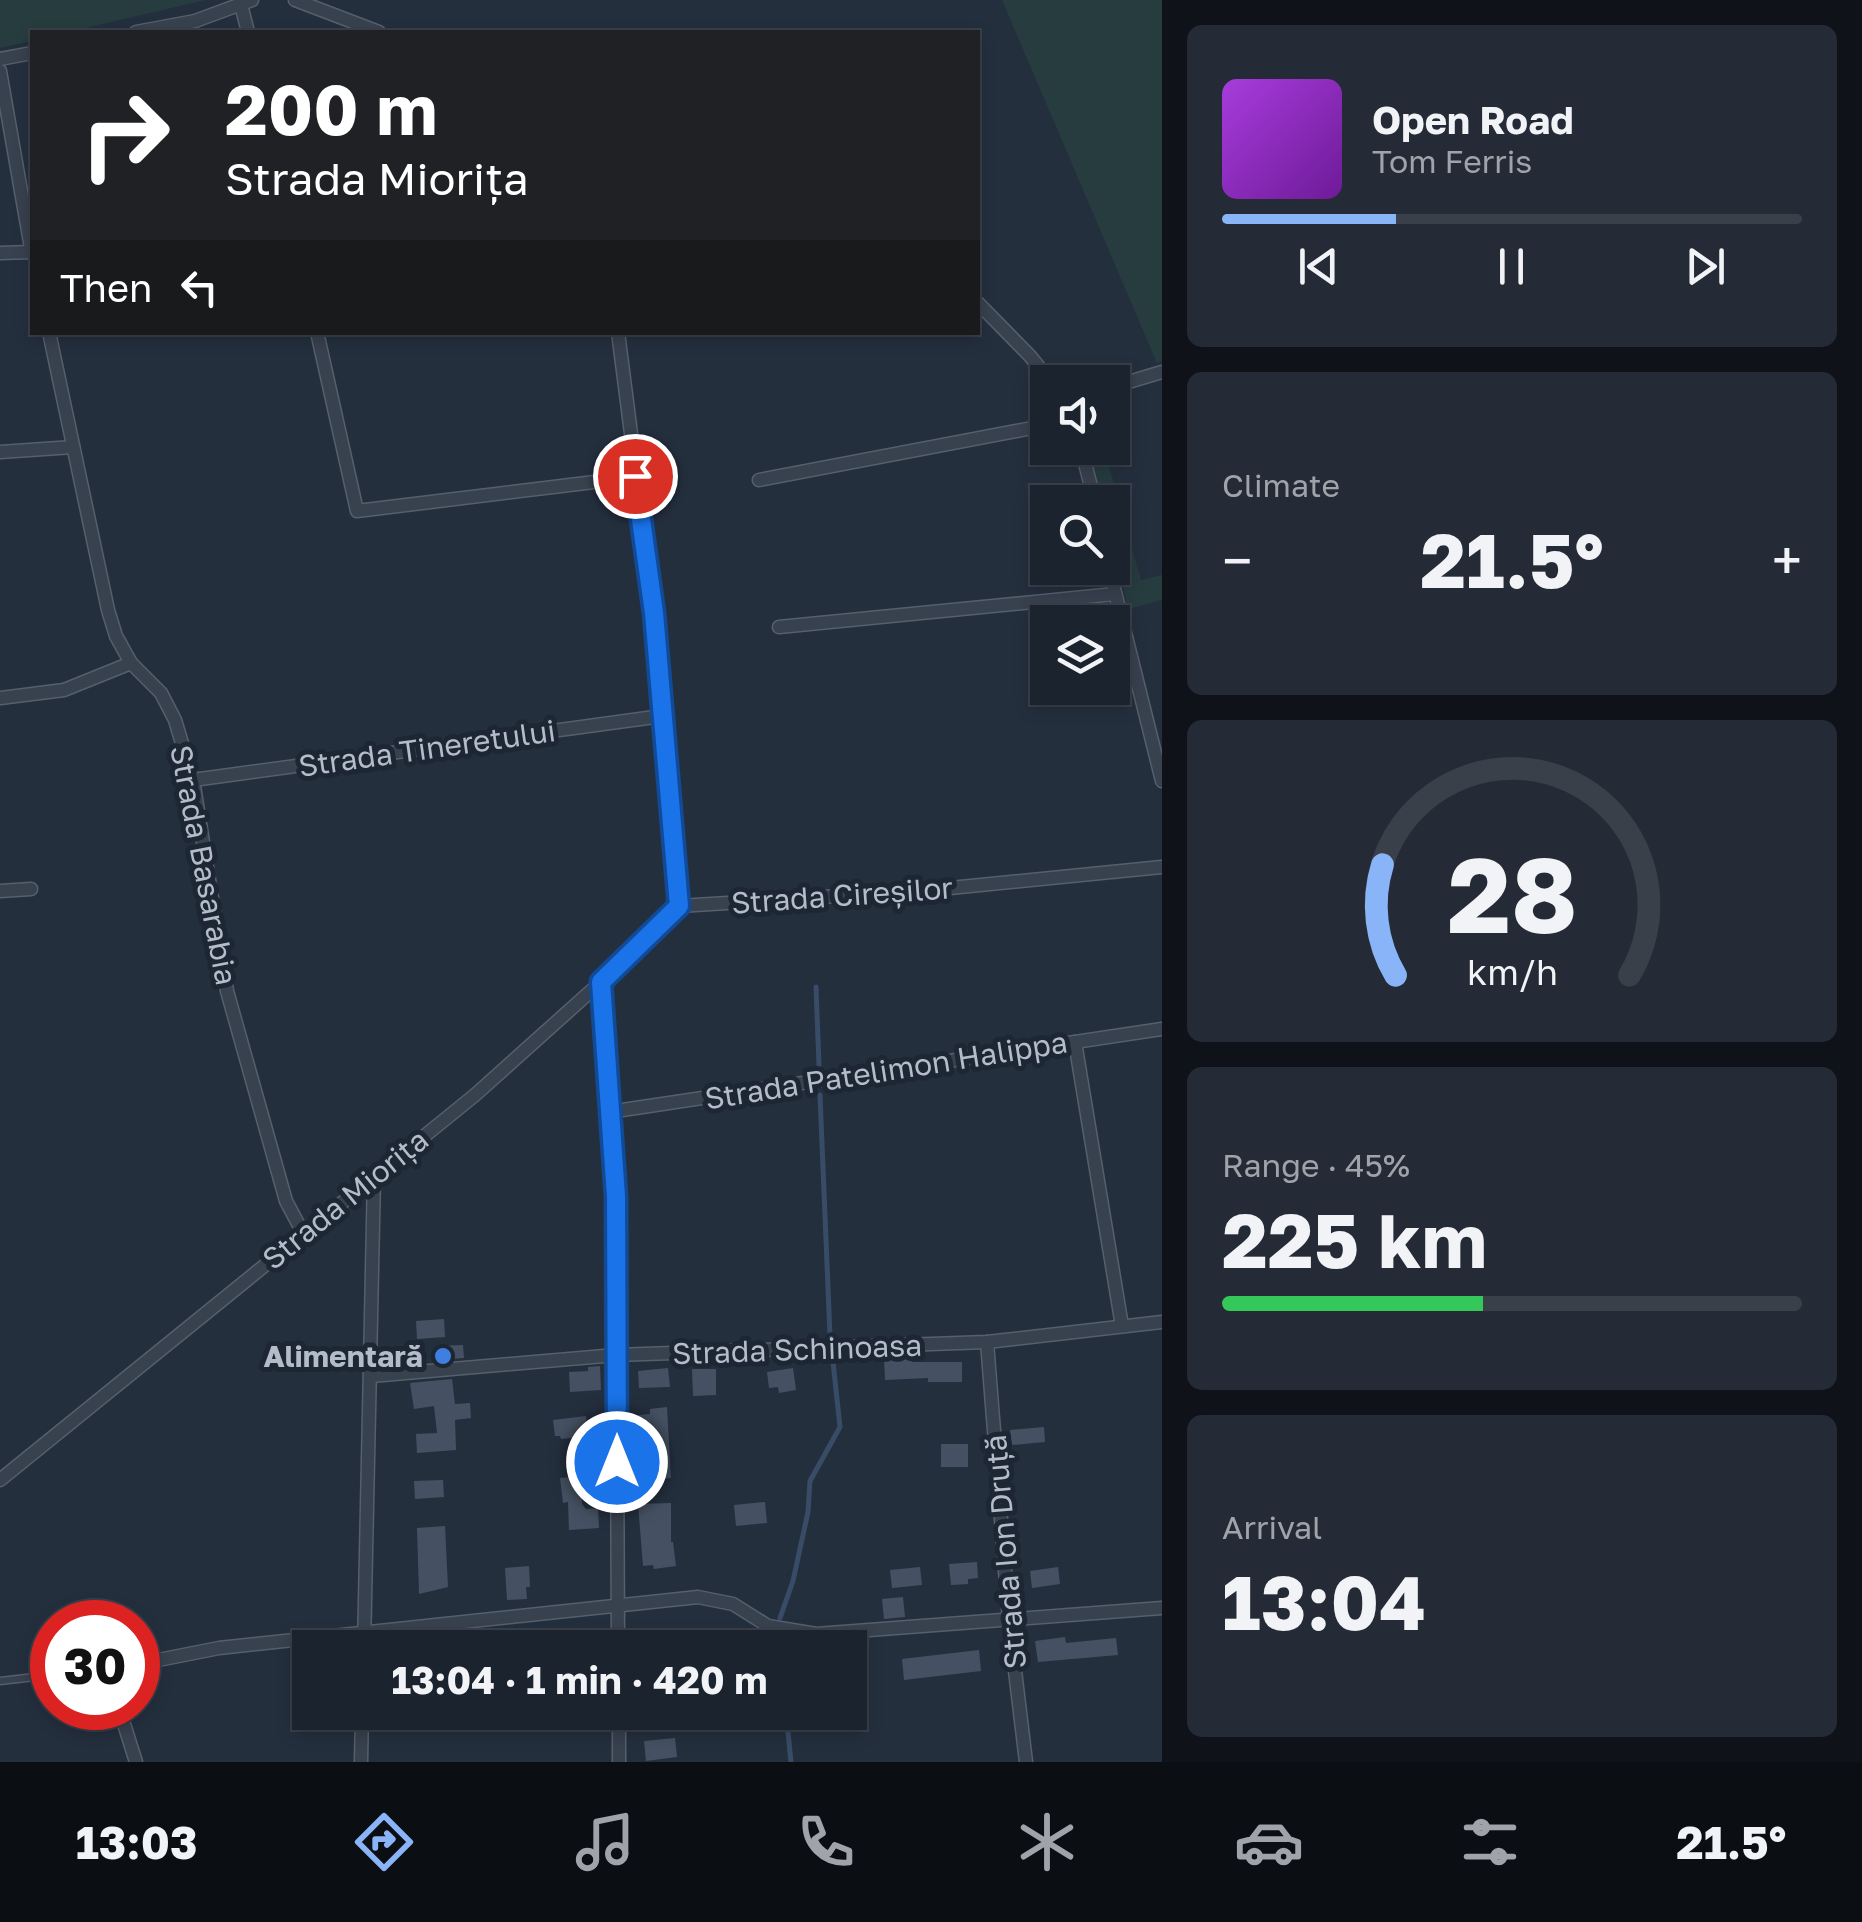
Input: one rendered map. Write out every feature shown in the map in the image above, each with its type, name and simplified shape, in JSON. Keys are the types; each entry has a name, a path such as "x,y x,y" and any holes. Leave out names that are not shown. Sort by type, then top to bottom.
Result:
{"street":[{"path":"295,0 375,30"},
{"path":"147,30 195,21 246,3 248,30"},
{"path":"0,59 30,53"},
{"path":"0,71 30,242"},
{"path":"0,253 30,253"},
{"path":"980,305 1037,365"},
{"name":"Strada Basarabia","path":"50,335 108,610 116,636 131,663 161,693 168,706 193,780 228,991 286,1201 303,1233"},
{"path":"317,335 357,511 635,476"},
{"path":"618,335 654,613 679,906"},
{"path":"1130,382 1162,372"},
{"path":"758,480 1030,428"},
{"path":"0,452 73,447"},
{"path":"1113,585 1157,742 1162,781"},
{"path":"779,627 1115,594"},
{"path":"0,698 64,690 131,663"},
{"name":"Strada Tineretului","path":"193,780 662,716"},
{"name":"Strada Cireșilor","path":"679,906 920,891 1162,867"},
{"path":"0,891 31,889"},
{"name":"Strada Miorița","path":"0,1480 476,1095 679,906"},
{"path":"601,982 616,1196 618,1630"},
{"name":"Strada Patelimon Halippa","path":"609,1112 1162,1029"},
{"path":"1076,1042 1122,1326"},
{"path":"364,1630 374,1176"},
{"name":"Strada Schinoasa","path":"372,1376 616,1355 987,1342 1162,1322"},
{"name":"Strada Ion Druță","path":"987,1342 1008,1621 1026,1762"},
{"path":"442,1630 698,1597 718,1599 768,1626 816,1634 1162,1608"},
{"path":"160,1660 218,1648 292,1644"},
{"path":"125,1730 136,1762"},
{"path":"361,1762 362,1730"},
{"path":"618,1730 618,1762"}],"lane":[{"path":"0,1681 30,1678"}],"green space":[{"path":"0,0 206,0 77,30 30,30 30,41 0,48"},
{"path":"1002,0 1162,0 1162,361 1157,363"},
{"path":"1092,465 1109,465 1114,485 1097,485"},
{"path":"1130,541 1141,580 1162,575 1162,600 1130,608 1122,585 1130,585"}],"building":[{"path":"444,1319 445,1337 417,1339 416,1321"},
{"path":"463,1345 464,1358 437,1360 436,1346"},
{"path":"912,1355 912,1362 962,1362 962,1382 928,1382 928,1378 885,1380 884,1356"},
{"path":"600,1366 601,1390 570,1392 569,1372"},
{"path":"668,1368 670,1387 639,1388 638,1371"},
{"path":"793,1368 796,1390 779,1393 778,1387 769,1388 767,1372"},
{"path":"692,1369 716,1369 716,1395 693,1396"},
{"path":"452,1379 455,1404 470,1403 471,1418 455,1420 456,1450 417,1453 416,1434 437,1433 434,1406 414,1409 410,1383"},
{"path":"667,1407 671,1478 639,1481 638,1415"},
{"path":"586,1416 588,1436 555,1436 553,1420"},
{"path":"1044,1427 1045,1442 1012,1445 1010,1430"},
{"path":"941,1444 968,1444 968,1467 941,1467"},
{"path":"581,1476 582,1504 586,1509 598,1508 599,1528 569,1530 568,1502 563,1503 560,1478"},
{"path":"443,1480 444,1497 415,1499 414,1481"},
{"path":"765,1502 767,1523 736,1526 734,1505"},
{"path":"671,1503 671,1542 676,1566 643,1566 638,1504"},
{"path":"445,1526 448,1587 419,1594 417,1528"},
{"path":"977,1562 978,1578 968,1579 968,1584 951,1585 949,1564"},
{"path":"529,1566 527,1599 507,1600 505,1568"},
{"path":"920,1567 922,1585 892,1588 890,1570"},
{"path":"1058,1567 1060,1584 1032,1588 1030,1571"},
{"path":"903,1597 905,1617 884,1619 882,1599"},
{"path":"1065,1637 1066,1643 1116,1638 1118,1655 1038,1662 1035,1641"},
{"path":"979,1650 981,1671 904,1680 902,1659"},
{"path":"675,1738 677,1757 646,1761 644,1741"}],"waterway":[{"path":"816,987 819,1065"},
{"path":"820,1095 830,1336"},
{"path":"780,1618 793,1581 808,1512 810,1481 840,1427 833,1362"},
{"path":"788,1730 791,1762"}],"place":[{"name":"Alimentară","path":"443,1356"}],"route":[{"path":"617,1462 616,1196 601,982 679,906 654,613 635,476"}]}
